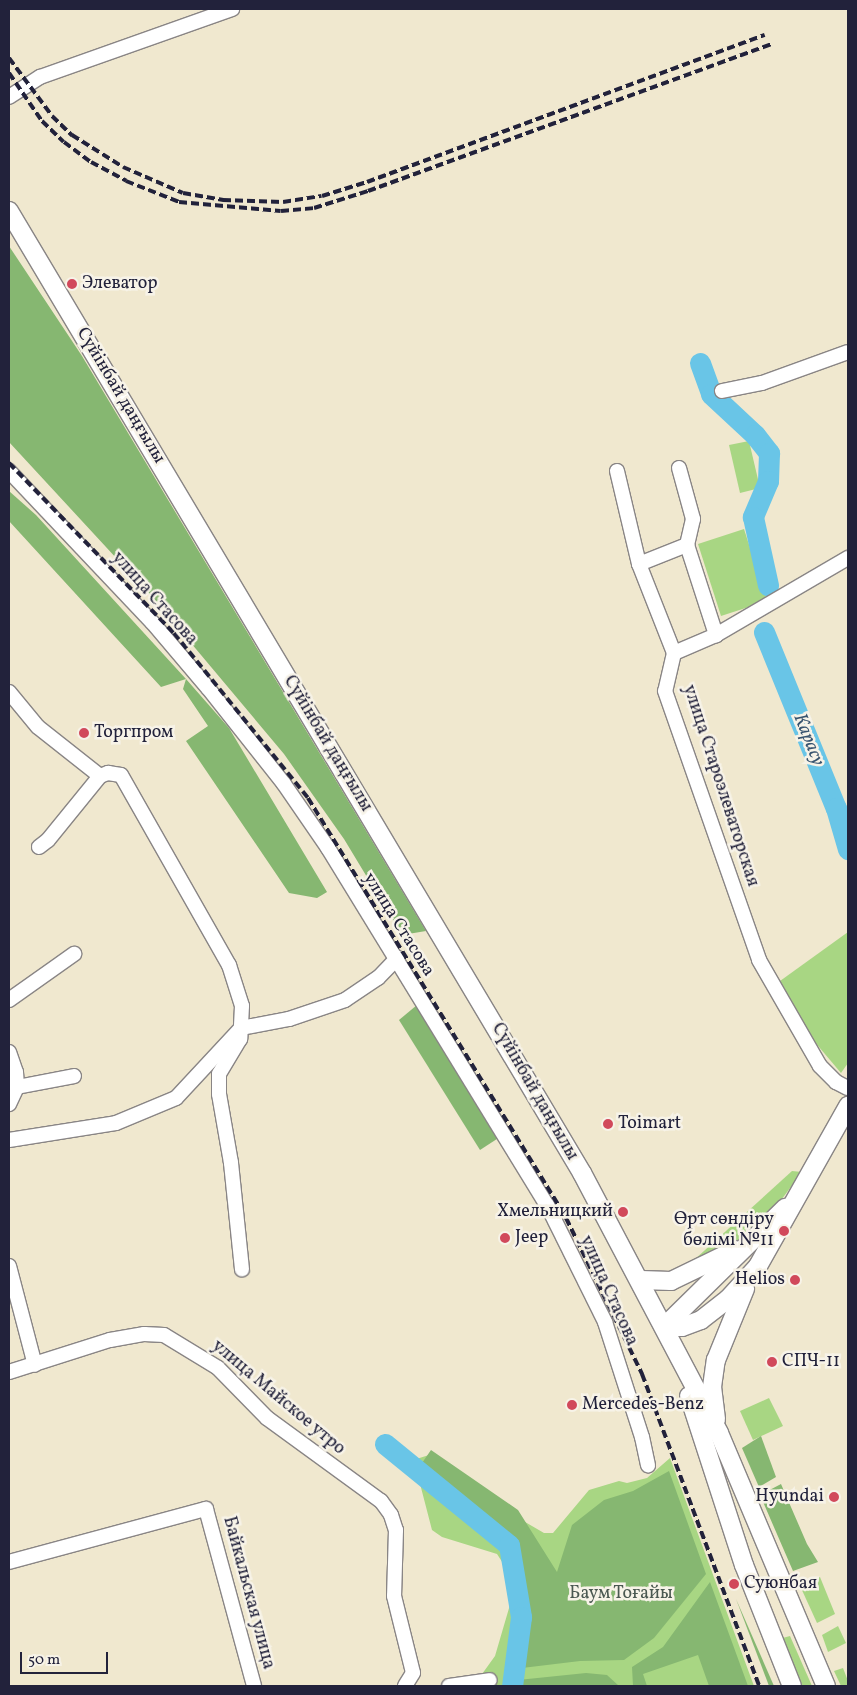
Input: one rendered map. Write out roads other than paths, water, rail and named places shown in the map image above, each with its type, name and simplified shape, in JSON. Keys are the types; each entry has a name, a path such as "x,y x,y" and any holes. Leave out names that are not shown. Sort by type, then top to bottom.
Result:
{"main road":[{"name":"Сүйінбай даңғылы","path":"9,211 540,1102 640,1280 664,1327"},
{"path":"719,1433 712,1388 716,1360 737,1305 848,1106"},
{"path":"664,1327 766,1228 803,1188"},
{"path":"640,1280 670,1281 718,1260 766,1228"},
{"path":"664,1327 682,1327 701,1320 728,1300 758,1266"},
{"path":"664,1327 719,1433 826,1686"},
{"path":"664,1327 705,1441 744,1565 792,1686"}],"street":[{"path":"9,96 40,77 232,9"},
{"path":"722,391 762,383 848,354"},
{"path":"680,468 693,519 687,545 716,636"},
{"name":"улица Стасова","path":"9,471 152,622 208,688 284,784 397,958 548,1205 571,1251 616,1353 648,1465"},
{"path":"617,471 639,564 674,653 716,636 848,558"},
{"path":"639,564 687,545"},
{"name":"улица Староэлеваторская","path":"674,653 665,690 760,960 820,1066 836,1082 848,1088"},
{"path":"9,692 38,727 100,776"},
{"path":"39,847 48,840 100,776 108,773 121,775 229,965 242,1006 241,1028 240,1039 219,1074 219,1094 231,1163 242,1269"},
{"path":"9,1000 74,954"},
{"path":"9,1140 116,1123 176,1098 241,1028 289,1019 345,1000 378,978 397,958"},
{"path":"9,1052 16,1072 17,1087 9,1104"},
{"path":"17,1087 74,1076"},
{"path":"9,1266 35,1365 9,1372"},
{"name":"улица Майское утро","path":"35,1365 110,1340 144,1334 164,1335 218,1368 267,1418 381,1502 391,1515 396,1530 394,1596 412,1674 405,1686"},
{"name":"Байкальская улица","path":"9,1562 206,1509 254,1686"},
{"path":"449,1686 490,1680"}],"waterway":[{"path":"700,363 711,394 755,435 769,453 768,481 753,517 768,585"},
{"name":"Карасу","path":"764,632 836,808 848,849"},
{"path":"385,1444 509,1545 521,1617 512,1686"}],"railway":[{"path":"9,58 52,116 72,135 123,167 183,193 223,200 283,202 322,196 367,182 765,35"},
{"path":"9,73 42,121 64,142 91,162 126,181 179,202 281,211 314,208 368,191 772,44"},
{"path":"9,463 174,633 308,798 566,1218 642,1374 759,1686"}],"place":[{"name":"Элеватор","path":"72,284"},
{"name":"Торгпром","path":"84,733"},
{"name":"Toimart","path":"608,1124"},
{"name":"Хмельницкий","path":"623,1212"},
{"name":"Өрт сөндіру бөлімі №11","path":"784,1231"},
{"name":"Jeep","path":"505,1238"},
{"name":"Helios","path":"795,1280"},
{"name":"СПЧ-11","path":"772,1362"},
{"name":"Mercedes-Benz","path":"572,1405"},
{"name":"Hyundai","path":"834,1497"},
{"name":"Суюнбая","path":"734,1584"}],"park label":[{"name":"Баум Тоғайы","path":"621,1594"}]}
